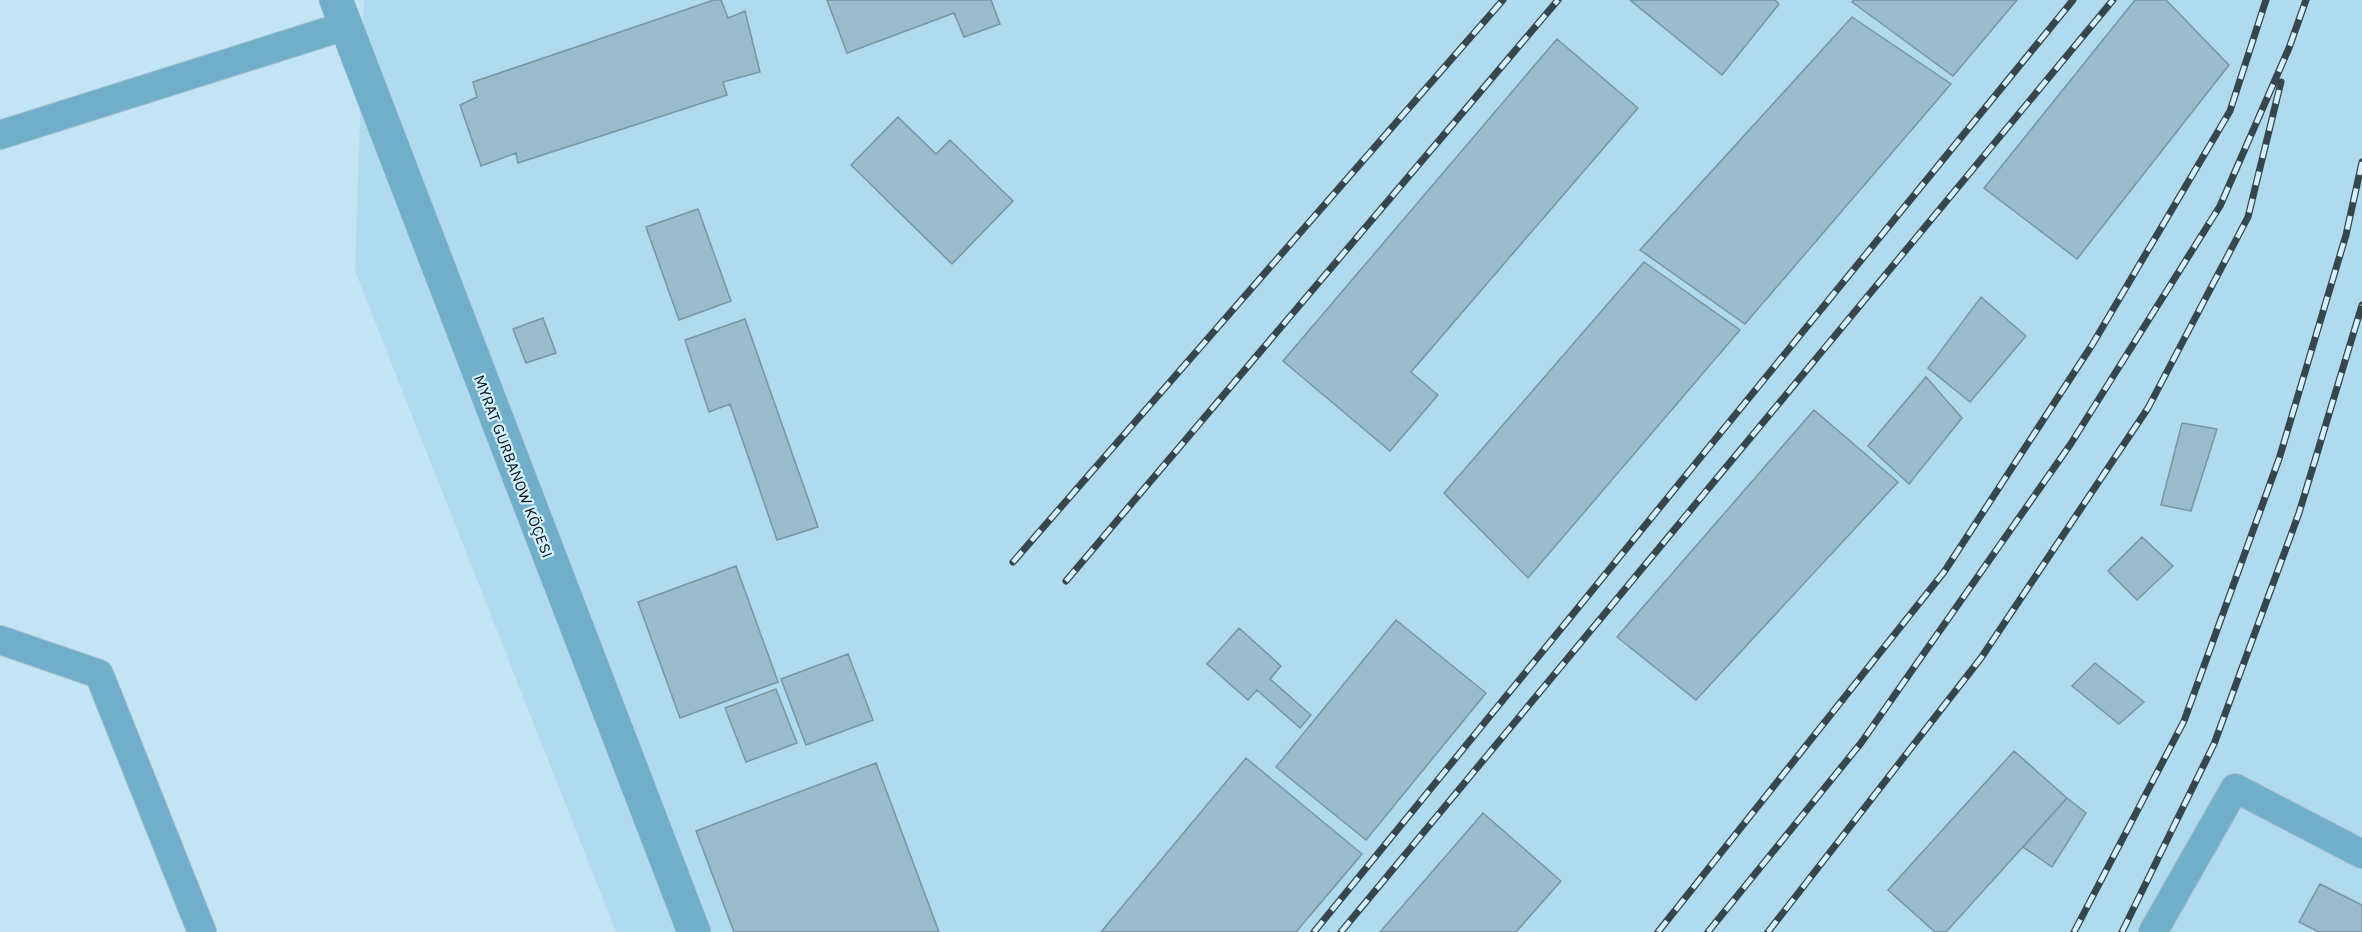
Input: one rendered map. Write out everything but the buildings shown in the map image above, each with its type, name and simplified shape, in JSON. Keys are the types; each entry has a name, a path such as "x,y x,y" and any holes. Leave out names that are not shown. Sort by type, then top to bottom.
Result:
{"street":[{"path":"0,135 341,13"},
{"name":"MYRAT GURBANOW KÖÇESI","path":"341,13 694,932"},
{"path":"0,640 99,674 202,932"},
{"path":"2154,932 2235,788 2362,854"}],"shaded area":[{"path":"364,0 2362,0 2362,932 616,932 355,271"}],"railway":[{"path":"1013,562 1503,0"},
{"path":"1066,581 1558,0"},
{"path":"1314,932 2073,0"},
{"path":"1341,932 2113,0"},
{"path":"1658,932 1944,572 2092,345 2230,111 2266,0"},
{"path":"1708,932 1861,743 2070,445 2220,206 2289,48 2306,0"},
{"path":"1768,932 1981,658 2148,408 2248,217 2281,82"},
{"path":"2074,932 2184,721 2279,459 2346,235 2362,162"},
{"path":"2122,932 2214,744 2299,513 2362,305"}]}
